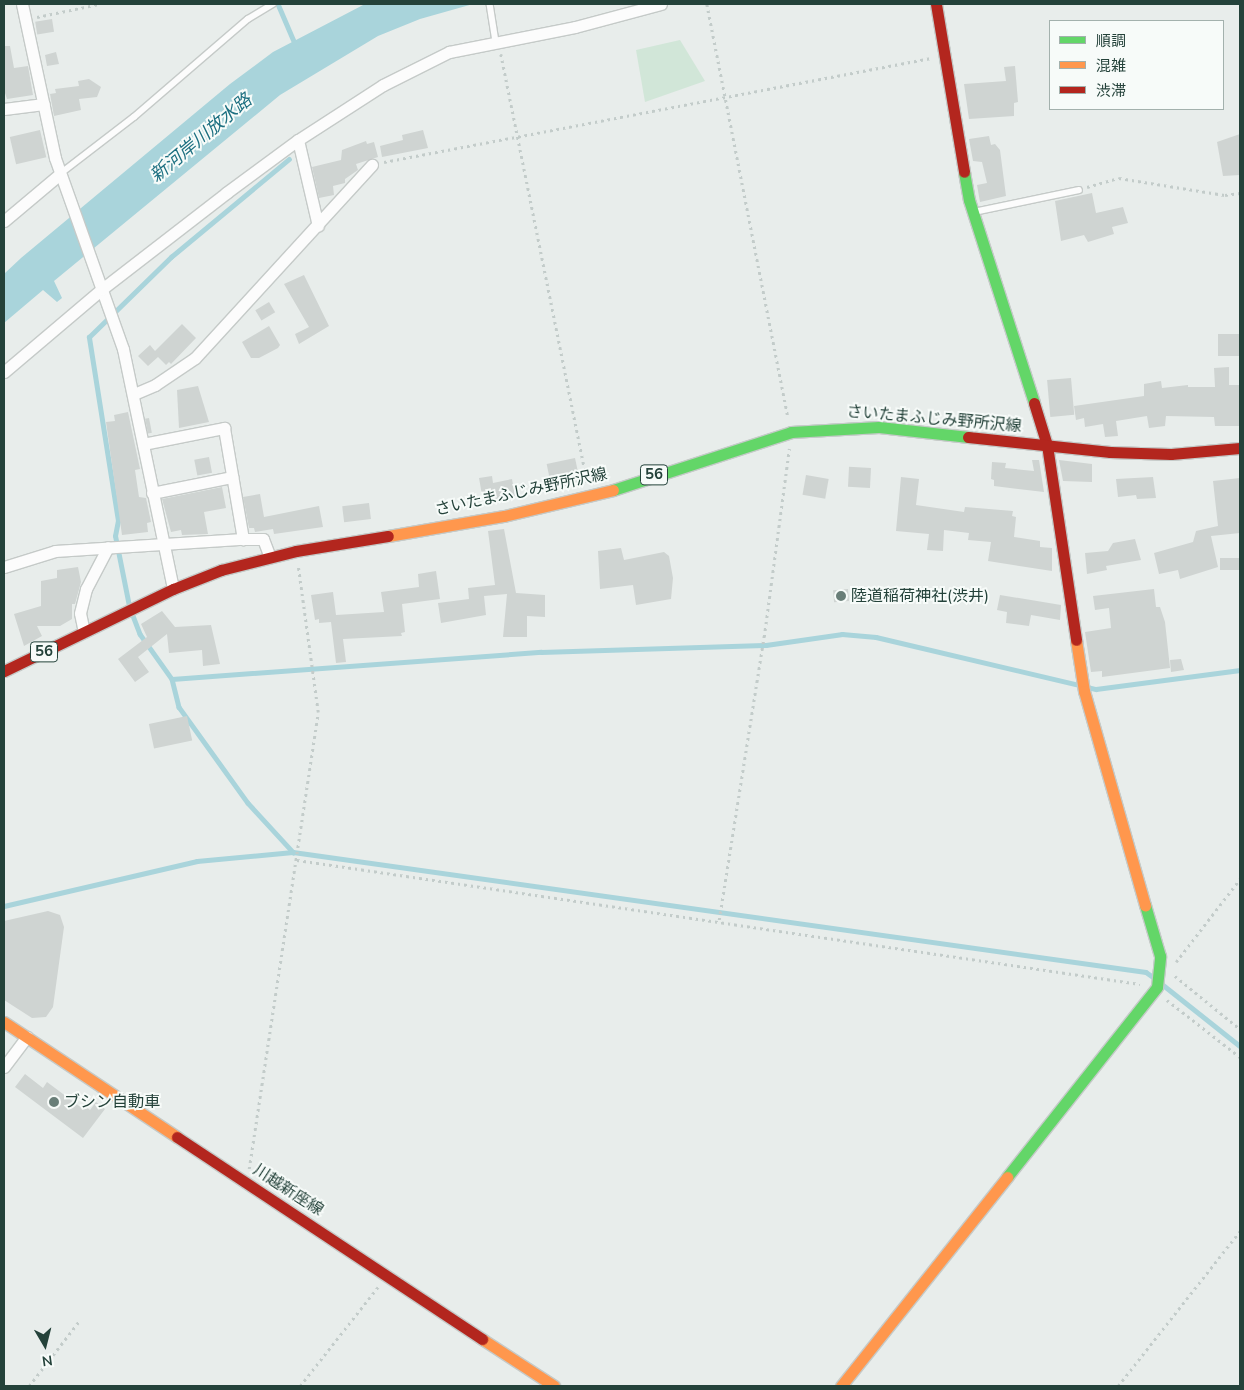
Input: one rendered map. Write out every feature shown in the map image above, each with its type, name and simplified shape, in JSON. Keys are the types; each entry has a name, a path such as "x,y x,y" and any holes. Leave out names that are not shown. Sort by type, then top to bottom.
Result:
{"main road":[{"path":"840,1386 1153,992 1165,971 1084,691 1047,445 973,213 936,4"},
{"name":"さいたまふじみ野所沢線","path":"4,671 173,589 270,557 504,516 590,497 791,432 878,427 1047,445 1171,454 1240,448"},
{"name":"川越新座線","path":"4,1022 388,1274 554,1386"}],"street":[{"path":"22,4 62,179 124,349 162,544 173,589"},
{"path":"4,372 100,285 298,140 383,85 449,52 496,37 576,27 661,4"},
{"path":"4,109 44,104"},
{"path":"298,140 318,226"},
{"path":"134,394 155,386 195,358 264,279 318,226 372,165"},
{"path":"4,221 62,179"},
{"path":"143,444 224,428 243,539"},
{"path":"152,492 232,477"},
{"path":"4,567 55,551 243,539 263,539 270,557"},
{"path":"84,632 80,613 84,597 108,547"},
{"path":"4,1067 27,1038"}],"lane":[{"path":"62,179 248,19 273,4"},
{"path":"490,4 496,37"},
{"path":"973,213 1079,190"}],"path":[{"path":"26,19 99,4"},
{"path":"707,4 791,432 764,637 720,920"},
{"path":"496,37 590,497"},
{"path":"372,165 517,134 945,56"},
{"path":"1079,190 1119,178 1225,195 1240,193"},
{"path":"247,1182 318,712 296,551"},
{"path":"297,860 720,920 1139,983 1170,1001 1240,1057"},
{"path":"1240,879 1165,971 1240,1029"},
{"path":"1118,1386 1240,1230"},
{"path":"300,1386 388,1274"},
{"path":"29,1386 80,1320"}],"green space":[{"path":"680,40 705,81 645,102 636,50"}],"water":[{"name":"新河岸川放水路","path":"365,4 473,4 420,19 378,36 280,95 54,281 62,298 57,302 43,290 4,323 4,274 21,258 230,84 273,52"}],"building":[{"path":"52,19 54,32 37,34 35,22"},
{"path":"4,46 10,46 14,68 28,66 33,95 7,99 4,90"},
{"path":"56,52 59,64 47,66 45,55"},
{"path":"1015,66 1018,102 1014,103 1014,116 969,119 964,84 1006,81 1004,67"},
{"path":"89,79 101,87 97,97 79,99 81,110 54,116 50,94 56,93 55,89 79,86 78,81"},
{"path":"40,130 46,157 16,164 10,137"},
{"path":"423,130 428,148 382,157 380,146 403,140 402,135"},
{"path":"1240,134 1240,175 1223,176 1217,142"},
{"path":"989,136 991,145 995,144 1000,150 1006,196 980,202 977,185 987,183 982,162 973,161 969,139"},
{"path":"366,141 367,144 374,142 378,157 356,164 358,170 345,179 345,183 333,186 334,195 319,198 312,167 341,160 342,150"},
{"path":"1092,193 1096,213 1123,207 1128,223 1112,227 1114,234 1088,242 1084,235 1061,241 1055,201"},
{"path":"304,275 329,326 299,344 295,334 309,327 284,284"},
{"path":"269,302 275,312 261,321 255,310"},
{"path":"182,324 196,338 171,364 169,362 166,365 158,357 148,366 138,356 150,345 155,351"},
{"path":"269,326 280,345 259,358 251,358 242,342"},
{"path":"1218,334 1240,334 1240,356 1218,356"},
{"path":"1229,367 1229,385 1240,385 1240,426 1215,426 1214,417 1166,416 1165,426 1149,428 1147,416 1116,421 1118,436 1105,437 1103,424 1085,427 1084,418 1076,420 1074,406 1144,396 1144,384 1161,381 1162,388 1188,385 1188,387 1215,387 1214,368"},
{"path":"1071,378 1074,415 1050,417 1047,380"},
{"path":"198,386 209,422 179,428 177,390"},
{"path":"128,412 140,469 135,470 139,497 146,498 151,522 147,523 148,532 122,535 106,422 115,421 114,415"},
{"path":"149,418 152,433 148,433 145,419"},
{"path":"209,457 212,473 197,476 194,460"},
{"path":"575,458 580,482 552,488 547,464"},
{"path":"1032,460 1039,460 1044,492 994,486 994,480 991,479 992,462 1006,463 1005,468 1034,471"},
{"path":"1059,460 1092,464 1092,482 1063,481"},
{"path":"849,467 871,468 870,488 848,487"},
{"path":"806,475 829,479 825,499 803,495"},
{"path":"492,476 493,483 512,479 515,496 488,501 487,494 482,495 479,478"},
{"path":"901,477 919,479 916,505 964,512 965,507 1013,511 1012,516 1016,517 1014,537 1040,541 1040,547 1052,548 1052,571 988,561 991,542 968,540 969,533 944,530 943,551 927,550 929,534 896,531"},
{"path":"1153,477 1156,498 1137,499 1136,495 1118,497 1116,479"},
{"path":"1240,478 1240,533 1211,536 1218,567 1180,579 1178,570 1159,574 1154,553 1193,542 1196,531 1218,526 1213,481"},
{"path":"222,487 226,508 204,512 208,534 182,535 181,530 171,532 162,499"},
{"path":"260,494 264,517 319,506 323,527 274,534 273,529 255,532 254,528 249,528 243,497"},
{"path":"369,503 371,519 344,522 342,506"},
{"path":"504,529 516,593 545,595 545,617 527,616 527,637 503,637 507,594 484,596 486,615 441,623 438,603 469,599 468,588 495,585 488,531"},
{"path":"1135,539 1141,560 1106,566 1107,570 1087,574 1085,553 1108,551 1113,543"},
{"path":"621,548 624,560 664,552 669,556 673,578 671,599 636,605 633,585 600,589 598,551"},
{"path":"1220,558 1240,558 1240,570 1220,570"},
{"path":"78,567 81,582 75,604 72,604 72,619 60,626 37,626 42,636 24,646 14,614 41,606 41,581 57,578 57,570"},
{"path":"436,571 440,599 402,604 405,632 401,633 402,636 343,639 346,662 336,663 331,622 319,623 319,619 315,620 311,595 333,592 336,615 384,612 381,592 419,587 418,574"},
{"path":"848,589 849,601 834,602 833,590"},
{"path":"1154,589 1156,607 1160,607 1165,622 1170,668 1102,677 1102,671 1091,672 1085,632 1111,628 1109,608 1095,610 1093,596"},
{"path":"1000,595 1061,605 1060,620 1031,615 1029,626 1006,623 1007,612 997,610"},
{"path":"162,611 175,627 211,625 220,664 203,666 202,650 169,653 167,634 138,657 149,672 135,682 118,659 147,637 141,624"},
{"path":"1181,659 1184,670 1171,672 1170,660"},
{"path":"187,716 192,740 154,749 149,724"},
{"path":"48,911 60,915 64,927 53,1007 46,1017 32,1018 4,1000 4,921"},
{"path":"25,1074 43,1088 47,1082 83,1109 85,1106 90,1110 96,1102 105,1109 83,1138 15,1087"}],"waterway":[{"path":"278,4 296,46"},
{"path":"129,606 115,536 118,521 89,337 171,257 289,159"},
{"path":"132,613 140,634 172,679 179,707 248,803 293,852"},
{"path":"172,679 541,652 766,645 842,634 876,637 1079,685"},
{"path":"1087,687 1096,689 1240,670"},
{"path":"4,906 197,861 293,852 1146,972 1156,979"},
{"path":"1162,984 1240,1046"}],"traffic: fast":[{"path":"964,172 969,200 1034,403"},
{"path":"613,490 791,432 879,427 968,437"},
{"path":"1007,1177 1157,987 1160,956 1145,905"}],"traffic: slow":[{"path":"388,536 504,516 613,490"},
{"path":"1076,640 1084,691 1145,905"},
{"path":"4,1022 177,1137"},
{"path":"841,1386 1007,1177"},
{"path":"482,1339 554,1386"}],"traffic: jam":[{"path":"936,4 964,172"},
{"path":"1034,403 1047,445 1076,640"},
{"path":"968,437 1110,452 1171,454 1240,448"},
{"path":"4,671 173,589 221,570 296,551 388,536"},
{"path":"177,1137 482,1339"}],"place":[{"name":"陸道稲荷神社(渋井)","path":"841,596"},
{"name":"ブシン自動車","path":"54,1102"}]}
